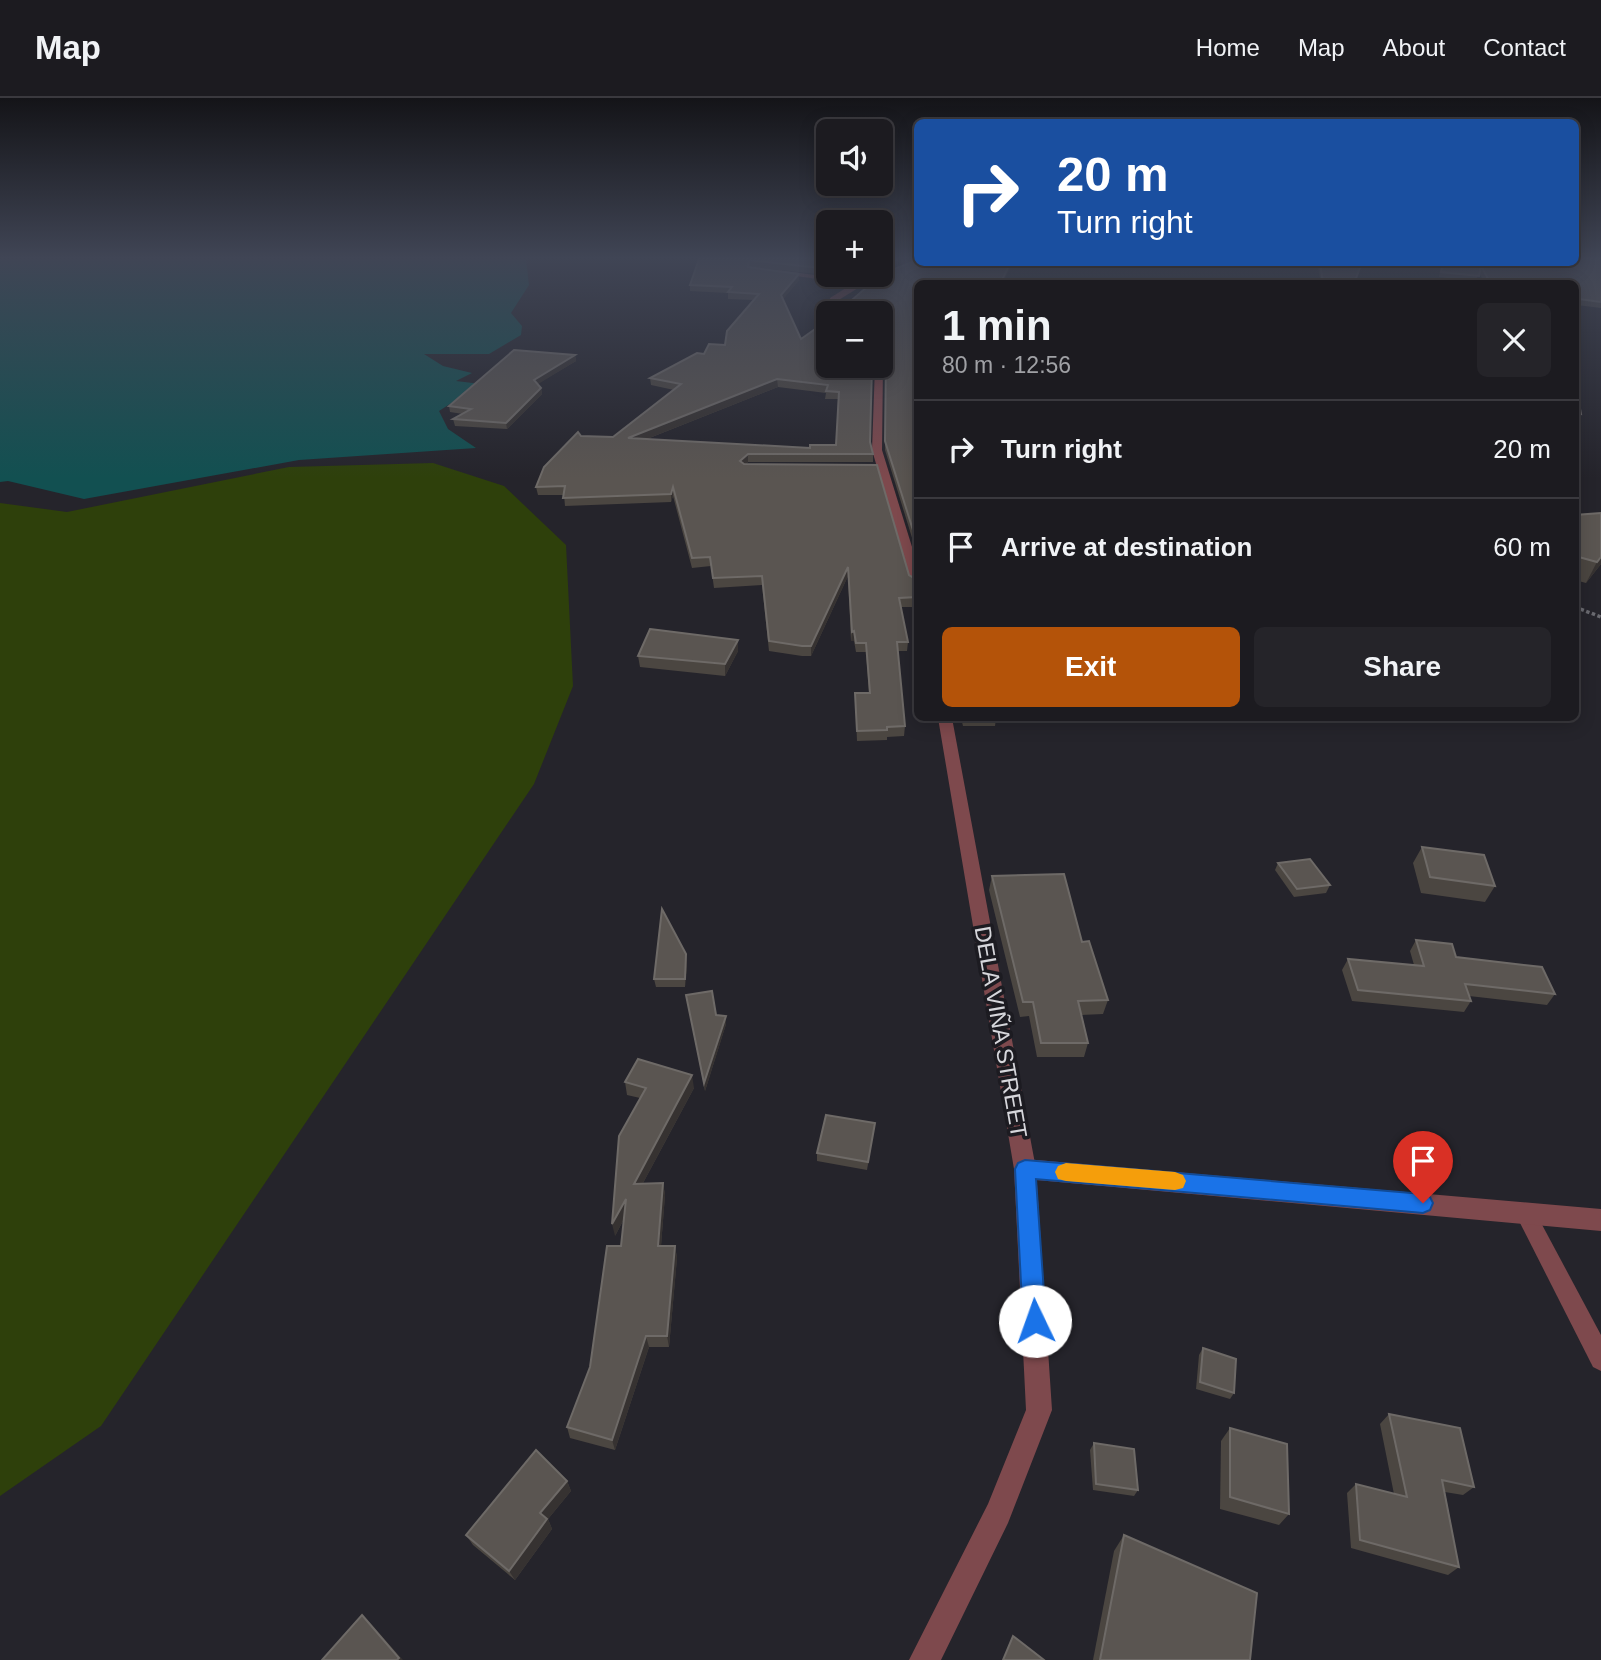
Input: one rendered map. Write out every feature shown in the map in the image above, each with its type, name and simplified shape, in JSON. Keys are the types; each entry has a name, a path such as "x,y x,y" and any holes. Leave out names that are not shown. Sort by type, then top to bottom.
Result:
{"street":[{"path":"879,378 877,439 914,573"},
{"path":"870,468 884,468"},
{"name":"DELA VIÑA STREET","path":"925,1660 999,1513 1039,1410 1025,1169 946,721"},
{"path":"1025,1169 1268,1188 1601,1220"}],"lane":[{"path":"1525,1213 1601,1359"}],"path":[{"path":"1579,609 1601,617"}],"green space":[{"path":"433,463 504,486 566,545 573,686 534,784 101,1426 0,1496 0,503 67,512 289,467"}],"shaded area":[{"path":"0,332 521,332 521,335 489,354 424,354 443,366 472,373 456,381 481,384 439,411 448,429 476,448 299,460 84,499 8,481 0,482"}],"building":[{"path":"727,332 798,332 801,339 816,332 816,378 872,378 870,442 873,454 748,454 740,461 744,464 877,465 909,575 914,578 914,597 899,598 908,642 897,642 905,726 887,727 887,730 857,731 855,693 870,693 866,643 856,643 854,631 852,632 848,567 811,646 769,641 762,576 713,578 710,557 692,558 673,487 671,494 563,498 565,486 536,487 544,467 578,432 581,436 613,437 681,384 650,378 697,353 704,354 709,344 725,345","holes":["777,379 828,385 826,391 839,392 836,445 810,445 810,448 628,438"]},
{"path":"893,332 914,332 914,533 885,441 886,378 893,378"},
{"path":"514,350 575,355 534,380 541,388 506,423 453,419 471,409 449,406"},
{"path":"1601,513 1601,557 1597,562 1579,557 1579,515"},
{"path":"650,629 738,640 725,664 638,656"},
{"path":"1422,847 1484,855 1495,886 1430,877"},
{"path":"1310,859 1330,885 1297,889 1278,863"},
{"path":"1064,874 1082,942 1089,941 1108,1000 1078,1001 1088,1043 1041,1043 1033,1002 1023,1002 992,876"},
{"path":"662,909 686,954 685,979 654,979"},
{"path":"1416,940 1452,944 1456,957 1542,967 1555,994 1465,984 1471,1001 1358,990 1348,959 1424,966"},
{"path":"712,991 716,1015 726,1016 704,1083 686,995"},
{"path":"638,1059 692,1075 634,1184 663,1183 658,1246 675,1246 667,1336 646,1336 612,1440 567,1427 590,1367 607,1246 621,1246 626,1199 612,1224 619,1136 646,1088 625,1082"},
{"path":"826,1115 875,1123 868,1162 817,1153"},
{"path":"1203,1348 1236,1359 1234,1393 1200,1382"},
{"path":"1389,1414 1460,1428 1474,1487 1442,1480 1459,1567 1360,1540 1356,1484 1407,1497"},
{"path":"1230,1428 1287,1444 1289,1514 1230,1497"},
{"path":"1094,1443 1134,1449 1138,1490 1096,1484"},
{"path":"536,1450 567,1481 540,1513 547,1519 509,1571 466,1535"},
{"path":"1124,1535 1257,1593 1250,1660 1100,1660"},
{"path":"362,1615 399,1658 322,1660"},
{"path":"1013,1636 1044,1660 1003,1660"}],"slow traffic":[{"path":"1066,1172 1175,1181"}],"route":[{"path":"1035,1321 1025,1169 1423,1203"}]}
